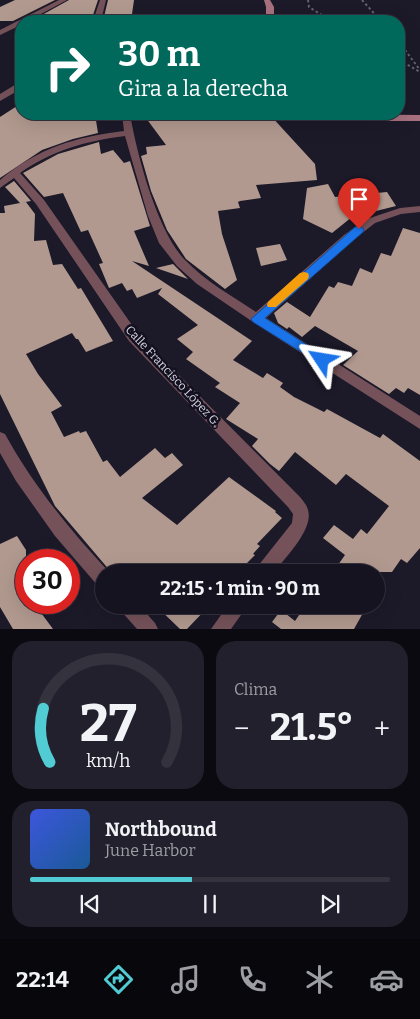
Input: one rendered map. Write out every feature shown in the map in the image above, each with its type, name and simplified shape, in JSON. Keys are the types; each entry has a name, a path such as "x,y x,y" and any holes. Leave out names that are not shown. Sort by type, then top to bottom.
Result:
{"street":[{"path":"35,15 64,0"},
{"path":"99,15 103,0"},
{"path":"267,0 270,7 270,15"},
{"path":"0,33 15,26"},
{"path":"0,98 15,89"},
{"path":"405,118 420,118"},
{"path":"127,120 153,216 165,243 181,263 201,281 257,319 420,423"},
{"path":"0,185 14,172 38,156 62,145 88,138 129,133"},
{"name":"Calle Francisco López G.","path":"14,172 40,202 134,338 294,502 301,512 298,528 270,564"},
{"path":"257,319 348,238 370,221 400,211 420,209"},
{"path":"0,438 9,456 67,539 95,570"},
{"path":"135,614 149,629"},
{"path":"220,629 232,614"}],"path":[{"path":"308,0 309,7 322,15"},
{"path":"362,0 376,15"},
{"path":"405,50 420,71"},
{"path":"405,63 420,71"}],"building":[{"path":"15,0 55,0 25,15 15,15 15,20 13,21 0,21 0,7"},
{"path":"69,0 98,0 93,15 42,15"},
{"path":"108,0 134,0 132,15 104,15"},
{"path":"15,107 15,120 96,120 98,133 73,139 42,150 0,178 0,117"},
{"path":"147,120 275,120 315,164 317,180 256,185 261,198 240,201 238,202 240,208 218,211 222,234 237,280 225,289 186,259 167,230 151,191 141,156 147,154 146,147 166,145"},
{"path":"99,142 101,154 113,150 124,163 130,161 150,226 134,231 149,266 132,261 252,341 233,360 263,378 267,373 283,383 280,387 294,397 324,412 327,409 380,438 383,434 420,461 420,548 407,563 401,559 392,572 385,572 385,564 339,564 345,555 323,538 334,525 353,539 361,529 367,534 389,506 346,474 336,485 295,452 279,471 252,446 258,439 226,419 240,403 215,387 220,383 186,359 193,352 177,339 198,325 158,294 162,288 137,298 132,289 127,291 122,283 109,288 99,264 103,263 88,230 81,232 63,193 44,197 23,173 58,154"},
{"path":"14,181 31,201 20,203 5,187"},
{"path":"328,184 335,197 387,192 396,206 352,217 332,233 303,219 307,188"},
{"path":"26,202 35,214 34,241 46,240 53,265 62,264 78,289 81,288 113,341 86,352 72,333 26,354 38,374 62,406 51,412 64,437 79,431 80,433 86,431 103,462 107,460 120,477 155,448 165,458 172,453 183,465 142,498 177,525 229,477 276,511 282,518 257,544 260,546 253,554 255,555 246,564 104,564 55,506 0,394 0,213 5,213 4,206"},
{"path":"403,228 420,233 420,395 408,388 404,393 396,388 389,394 343,365 358,351 315,326 302,337 289,327 287,329 278,323 274,313 287,302 310,317 329,286 334,288 338,282 352,286 360,268 372,273 381,253 391,256"},
{"path":"280,244 287,260 261,266 256,248"},
{"path":"173,264 188,279 156,268"},
{"path":"17,536 25,549 15,549 15,614 42,614 53,629 13,629 0,607 0,544"},
{"path":"164,614 201,614 187,629 180,629"},
{"path":"278,614 286,614 295,621 300,614 362,614 354,629 281,629 272,622"}],"slow traffic":[{"path":"272,305 304,276"}],"route":[{"path":"322,360 257,319 359,229"}]}
